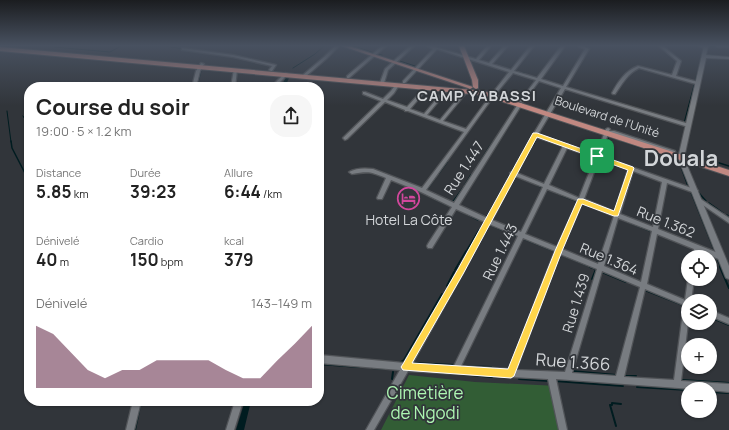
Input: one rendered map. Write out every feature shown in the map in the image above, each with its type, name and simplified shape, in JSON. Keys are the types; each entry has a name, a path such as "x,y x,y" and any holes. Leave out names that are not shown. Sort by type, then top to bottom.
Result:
{"main road":[{"name":"Boulevard de l'Unité","path":"202,66 286,74 348,77 382,81 396,85 494,94"},
{"name":"Boulevard de l'Unité","path":"202,66 271,70 382,81 473,87 608,132 681,155 729,168"},
{"path":"410,66 473,87"},
{"path":"470,66 475,80 473,87"},
{"path":"701,66 681,155 729,276"},
{"path":"396,85 407,84 463,89 473,87"},
{"name":"Boulevard de l'Unité","path":"681,155 729,173"}],"street":[{"path":"196,82 201,66"},
{"path":"271,70 273,66"},
{"path":"305,74 315,66"},
{"path":"348,77 360,66"},
{"path":"382,81 386,70 390,66"},
{"path":"496,66 688,124"},
{"path":"423,191 466,131 516,66"},
{"name":"Rue 1.447","path":"430,246 521,102 548,66"},
{"path":"370,430 488,221 513,173 577,66"},
{"path":"674,76 677,66"},
{"path":"404,82 416,68"},
{"path":"614,93 623,78 635,68 644,68 697,82"},
{"path":"234,82 235,70"},
{"path":"278,82 286,74"},
{"path":"345,138 384,101 396,85"},
{"path":"407,110 426,88"},
{"path":"424,116 446,90"},
{"path":"440,122 465,92"},
{"path":"364,93 466,131"},
{"path":"608,132 644,143 674,154 611,134 608,132"},
{"path":"511,373 558,251 581,200 597,156 608,132"},
{"path":"535,135 694,191"},
{"name":"Rue 1.443","path":"456,370 566,145"},
{"name":"Rue 1.439","path":"567,376 631,168"},
{"name":"Rue 1.364","path":"352,172 367,170 423,191 521,236 681,301"},
{"name":"Rue 1.362","path":"513,173 721,256"},
{"path":"380,198 389,178"},
{"path":"619,380 643,286 665,181"},
{"path":"699,200 729,221"},
{"path":"717,316 729,321"},
{"path":"677,384 684,330"},
{"name":"Rue 1.366","path":"324,359 406,367 567,376 729,388"},
{"path":"551,375 563,430"},
{"path":"130,430 136,406"},
{"path":"230,430 237,406"}],"green space":[{"name":"Cimetière de Ngodi","path":"409,375 475,382 558,386 567,430 381,430"}],"waterway":[{"path":"684,123 699,66"},
{"path":"198,82 201,71"},
{"path":"518,72 524,73"},
{"path":"285,82 287,78"},
{"path":"7,111 11,142"},
{"path":"507,129 511,122"},
{"path":"535,132 539,125"},
{"path":"687,142 691,125"},
{"path":"534,142 537,137"},
{"path":"606,142 609,137 624,142"},
{"path":"11,141 12,148 24,171"},
{"path":"532,146 535,141"},
{"path":"605,158 600,156 607,141"},
{"path":"686,148 687,141"},
{"path":"624,142 663,155"},
{"path":"480,162 490,146"},
{"path":"519,160 526,147"},
{"path":"527,155 531,148"},
{"path":"694,155 729,166"},
{"path":"523,162 526,157"},
{"path":"439,173 447,162"},
{"path":"680,164 688,186"},
{"path":"505,184 515,166"},
{"path":"465,185 471,175"},
{"path":"514,178 517,177 530,182"},
{"path":"426,191 435,178"},
{"path":"537,185 541,187"},
{"path":"499,195 504,186"},
{"path":"452,203 463,188"},
{"path":"548,189 559,194"},
{"path":"691,192 714,250"},
{"path":"698,192 706,201"},
{"path":"425,194 449,206"},
{"path":"561,195 576,201"},
{"path":"486,218 498,197"},
{"path":"582,203 597,209"},
{"path":"709,203 723,213"},
{"path":"459,210 478,220"},
{"path":"616,224 618,218 650,231"},
{"path":"488,224 518,237"},
{"path":"467,250 479,230"},
{"path":"524,239 556,252"},
{"path":"456,268 466,251"},
{"path":"596,265 601,254"},
{"path":"562,255 593,268"},
{"path":"717,258 721,268"},
{"path":"720,267 729,288"},
{"path":"592,279 596,269 593,268"},
{"path":"447,286 454,272"},
{"path":"602,272 626,282"},
{"path":"645,290 681,304"},
{"path":"399,363 404,360 442,294"},
{"path":"717,320 729,325"},
{"path":"411,363 455,365"},
{"path":"324,364 359,367"},
{"path":"463,366 491,367"},
{"path":"372,368 389,369"},
{"path":"571,371 616,375"},
{"path":"392,379 393,372"},
{"path":"449,373 492,377"},
{"path":"624,376 636,376"},
{"path":"519,379 550,381"},
{"path":"682,380 729,383"},
{"path":"555,381 623,386"},
{"path":"637,387 681,390"},
{"path":"717,392 729,393"},
{"path":"616,426 610,405 612,405 612,403 621,404"},
{"path":"135,430 140,406"},
{"path":"240,430 247,406"}],"place":[{"name":"Hotel La Côte","path":"409,198"}],"district":[{"name":"CAMP YABASSI","path":"477,96"},
{"name":"Douala","path":"681,158"}],"route":[{"path":"535,135 597,156 631,168 616,214 581,200 558,251 511,373 406,367 461,271 535,135"}]}
